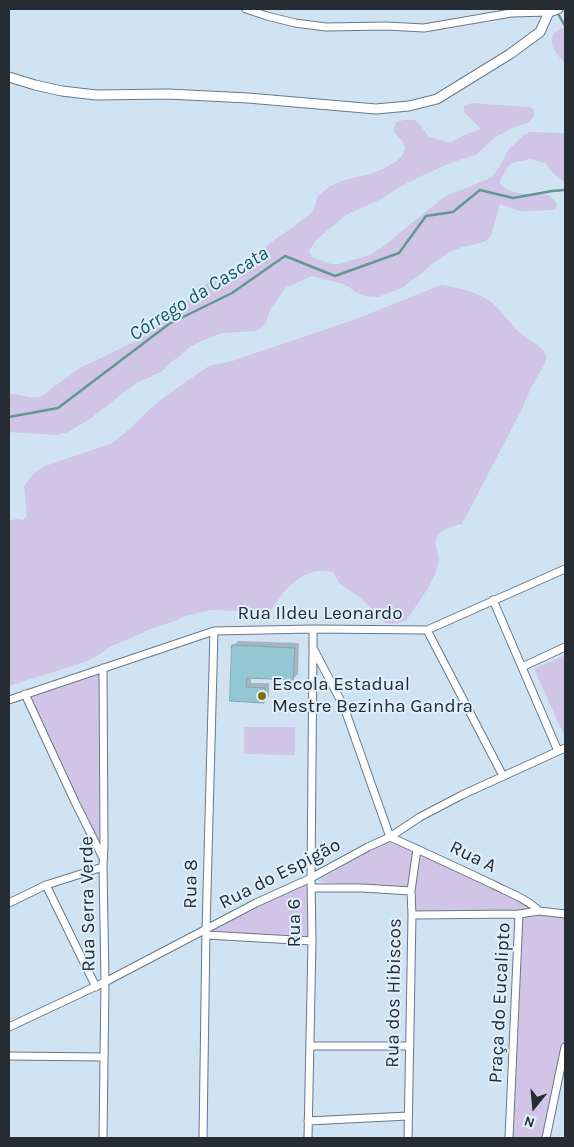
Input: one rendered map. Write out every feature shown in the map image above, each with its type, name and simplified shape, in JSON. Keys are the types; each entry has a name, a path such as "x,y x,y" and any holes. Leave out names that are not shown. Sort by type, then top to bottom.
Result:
{"street":[{"path":"246,9 295,23 326,27 387,26 424,28 511,13 549,12 558,9"},
{"path":"9,77 62,91 96,95 178,95 248,98 376,109 409,106 437,99 510,54 540,32 549,12"},
{"path":"503,776 427,630 565,569"},
{"path":"493,600 558,751"},
{"path":"313,629 313,648 344,707 390,837"},
{"name":"Rua Ildeu Leonardo","path":"9,700 214,630 427,630"},
{"name":"Rua 8","path":"204,1138 206,932 214,630"},
{"path":"522,668 565,647"},
{"name":"Rua 6","path":"308,1138 312,941 313,648"},
{"name":"Rua Serra Verde","path":"102,668 105,982 103,1138"},
{"path":"25,694 103,858"},
{"name":"Rua do Espigão","path":"9,1027 96,987 206,932 256,903 311,878 390,837 420,817 565,748"},
{"name":"Rua A","path":"390,837 508,892 534,906 538,911"},
{"name":"Rua dos Hibiscos","path":"408,1138 411,891 417,849"},
{"path":"9,901 46,885 103,867"},
{"path":"46,885 96,987"},
{"path":"312,888 362,888 411,891"},
{"name":"Praça do Eucalipto","path":"509,1138 519,914 538,911 565,914"},
{"path":"412,915 519,914"},
{"path":"206,932 312,941"},
{"path":"310,1046 410,1046"},
{"path":"546,1138 565,1047"},
{"path":"9,1056 104,1057"},
{"path":"308,1121 408,1116"}],"shaded area":[{"path":"565,27 565,62 553,48 552,39 558,30"},
{"path":"472,103 529,107 534,110 534,116 525,124 512,128 494,138 476,155 450,163 426,174 379,200 346,215 316,240 309,251 312,257 331,264 339,264 370,255 443,198 492,177 509,149 530,132 565,133 565,179 563,181 553,173 545,163 531,159 512,163 501,178 500,184 515,192 547,195 557,204 555,210 520,211 500,204 491,235 487,240 449,252 402,288 378,297 366,296 355,292 343,284 312,276 285,288 270,310 266,323 261,328 255,331 216,335 191,346 161,372 136,383 90,419 68,432 57,435 9,432 9,394 40,397 80,368 138,340 164,318 182,306 193,292 236,269 311,213 318,196 329,187 341,181 368,175 398,160 405,148 403,142 395,133 394,128 397,122 415,120 428,136 446,142 452,142 481,129 464,112 464,106"},
{"path":"441,285 469,291 491,302 519,332 543,350 546,360 462,524 447,528 436,539 439,559 438,567 427,590 408,618 400,623 385,623 363,600 339,583 333,572 318,571 310,573 291,584 269,612 210,610 182,617 110,647 85,662 9,686 9,521 23,520 27,515 24,486 33,474 45,466 110,444 126,432 152,407 209,366 232,361 356,319"},
{"path":"565,655 565,737 534,669"},
{"path":"102,671 101,846 76,803 27,695"},
{"path":"244,727 295,727 295,755 244,754"},
{"path":"389,840 416,853 409,889 363,888 318,881 366,852"},
{"path":"419,851 537,910 520,913 413,911 412,896"},
{"path":"310,881 311,939 207,932 257,905"},
{"path":"536,912 565,915 565,1047 546,1138 510,1138 521,917"}],"building":[{"path":"232,645 295,648 293,680 247,678 246,687 265,688 264,703 230,701"}],"waterway":[{"path":"557,12 565,26"},
{"name":"Córrego da Cascata","path":"9,417 58,408 169,324 232,293 285,256 335,276 399,253 426,216 453,212 480,190 513,198 565,190"}],"place":[{"name":"Escola Estadual Mestre Bezinha Gandra","path":"262,696"}]}
